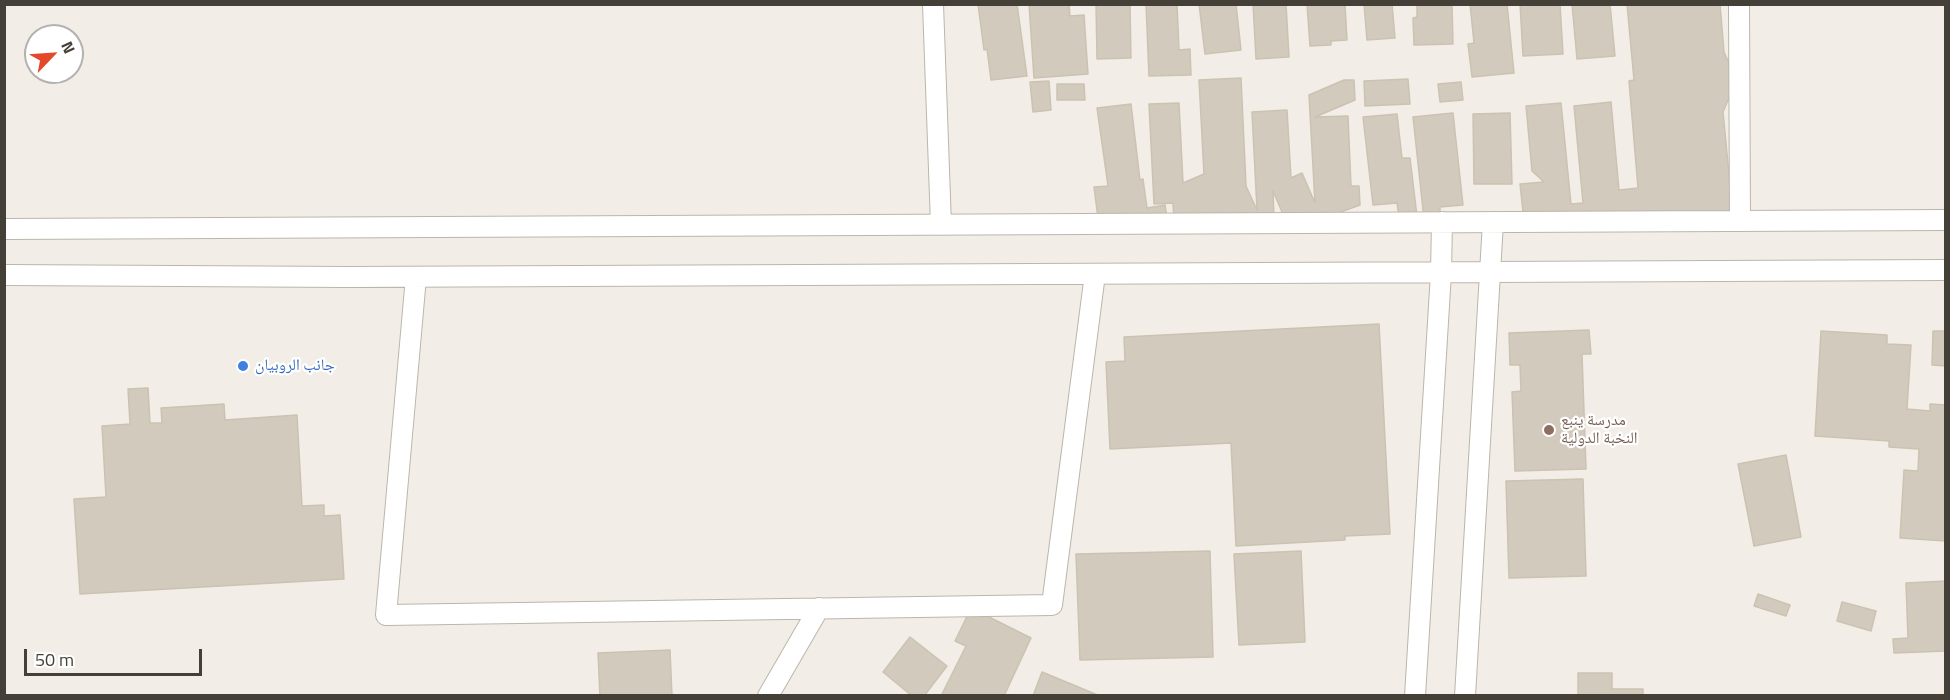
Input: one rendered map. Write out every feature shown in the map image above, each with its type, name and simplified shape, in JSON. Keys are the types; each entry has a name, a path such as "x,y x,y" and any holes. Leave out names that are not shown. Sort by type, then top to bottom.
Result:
{"street":[{"path":"933,4 940,225"},
{"path":"1739,4 1740,221"},
{"path":"4,229 1946,220"},
{"path":"1415,696 1441,273 1442,222"},
{"path":"1465,696 1492,272 1493,222"},
{"path":"4,275 416,277 1946,270"},
{"path":"416,277 386,615 1052,604 1095,274"},
{"path":"768,696 819,608"}],"building":[{"path":"978,4 1017,4 1027,76 991,80 987,49 984,50"},
{"path":"1029,4 1069,4 1070,16 1084,15 1088,74 1034,78"},
{"path":"1096,4 1130,4 1131,58 1097,59"},
{"path":"1146,4 1177,4 1179,50 1190,49 1191,75 1149,76"},
{"path":"1199,4 1236,4 1241,50 1205,54"},
{"path":"1253,4 1286,4 1289,57 1256,59"},
{"path":"1307,4 1345,4 1347,40 1331,41 1331,45 1310,46"},
{"path":"1364,4 1392,4 1395,38 1367,40"},
{"path":"1417,4 1452,4 1453,44 1414,45 1413,18 1417,17"},
{"path":"1470,4 1507,4 1514,73 1472,77 1468,44 1474,43"},
{"path":"1520,4 1560,4 1563,54 1523,56"},
{"path":"1572,4 1610,4 1615,56 1577,59"},
{"path":"1627,4 1720,4 1724,52 1733,72 1734,86 1723,112 1733,216 1524,221 1520,184 1544,182 1532,171 1526,106 1561,103 1571,204 1583,203 1574,106 1611,102 1619,190 1638,188 1629,81 1634,80"},
{"path":"1241,78 1246,186 1257,210 1252,112 1287,110 1291,178 1302,173 1315,203 1309,95 1344,80 1354,80 1355,100 1315,117 1348,116 1351,186 1359,186 1360,205 1327,217 1285,219 1273,191 1274,218 1174,222 1173,203 1154,204 1149,104 1179,103 1183,183 1204,174 1199,80"},
{"path":"1408,79 1410,104 1365,106 1364,81"},
{"path":"1049,81 1051,110 1033,112 1030,82"},
{"path":"1461,82 1463,100 1440,102 1438,84"},
{"path":"1057,84 1084,84 1085,100 1057,100"},
{"path":"1131,104 1140,180 1143,179 1147,208 1165,205 1167,217 1099,226 1094,187 1108,186 1097,108"},
{"path":"1453,113 1463,205 1440,207 1440,217 1424,219 1413,117"},
{"path":"1510,113 1512,184 1474,184 1473,114"},
{"path":"1397,114 1402,158 1410,158 1417,216 1399,218 1397,203 1373,205 1363,117"},
{"path":"1379,324 1390,534 1345,536 1345,540 1236,546 1231,443 1110,449 1106,362 1125,361 1124,337"},
{"name":"مدرسة ينبع النخبة الدولية","path":"1589,330 1591,354 1582,354 1586,469 1515,471 1512,392 1521,391 1520,365 1510,365 1509,333"},
{"path":"1821,331 1887,335 1887,344 1911,345 1907,409 1930,411 1930,404 1946,405 1946,541 1900,538 1904,470 1918,471 1919,449 1889,447 1889,441 1815,436"},
{"path":"1933,331 1946,331 1946,366 1932,365"},
{"path":"148,388 150,423 162,423 161,408 224,404 225,420 297,415 302,506 324,505 324,516 340,515 344,579 80,594 74,499 106,497 102,426 130,424 128,389"},
{"path":"1786,455 1801,537 1754,546 1738,464"},
{"path":"1583,479 1586,576 1509,578 1506,481"},
{"path":"1210,551 1213,657 1080,660 1076,554"},
{"path":"1301,551 1305,642 1239,645 1234,554"},
{"path":"1946,581 1946,651 1894,653 1893,639 1908,638 1906,583"},
{"path":"1758,594 1790,605 1786,616 1754,606"},
{"path":"1842,602 1876,611 1871,631 1837,621"},
{"path":"971,608 1031,638 1004,696 941,696 966,646 955,641"},
{"path":"910,637 947,666 924,696 912,696 883,672"},
{"path":"670,650 672,696 600,696 598,653"},
{"path":"1042,672 1100,696 1033,696"},
{"path":"1578,673 1612,673 1612,689 1643,689 1643,696 1578,696"}],"place":[{"name":"جانب الروبيان","path":"243,366"},
{"name":"مدرسة ينبع النخبة الدولية","path":"1549,430"}]}
